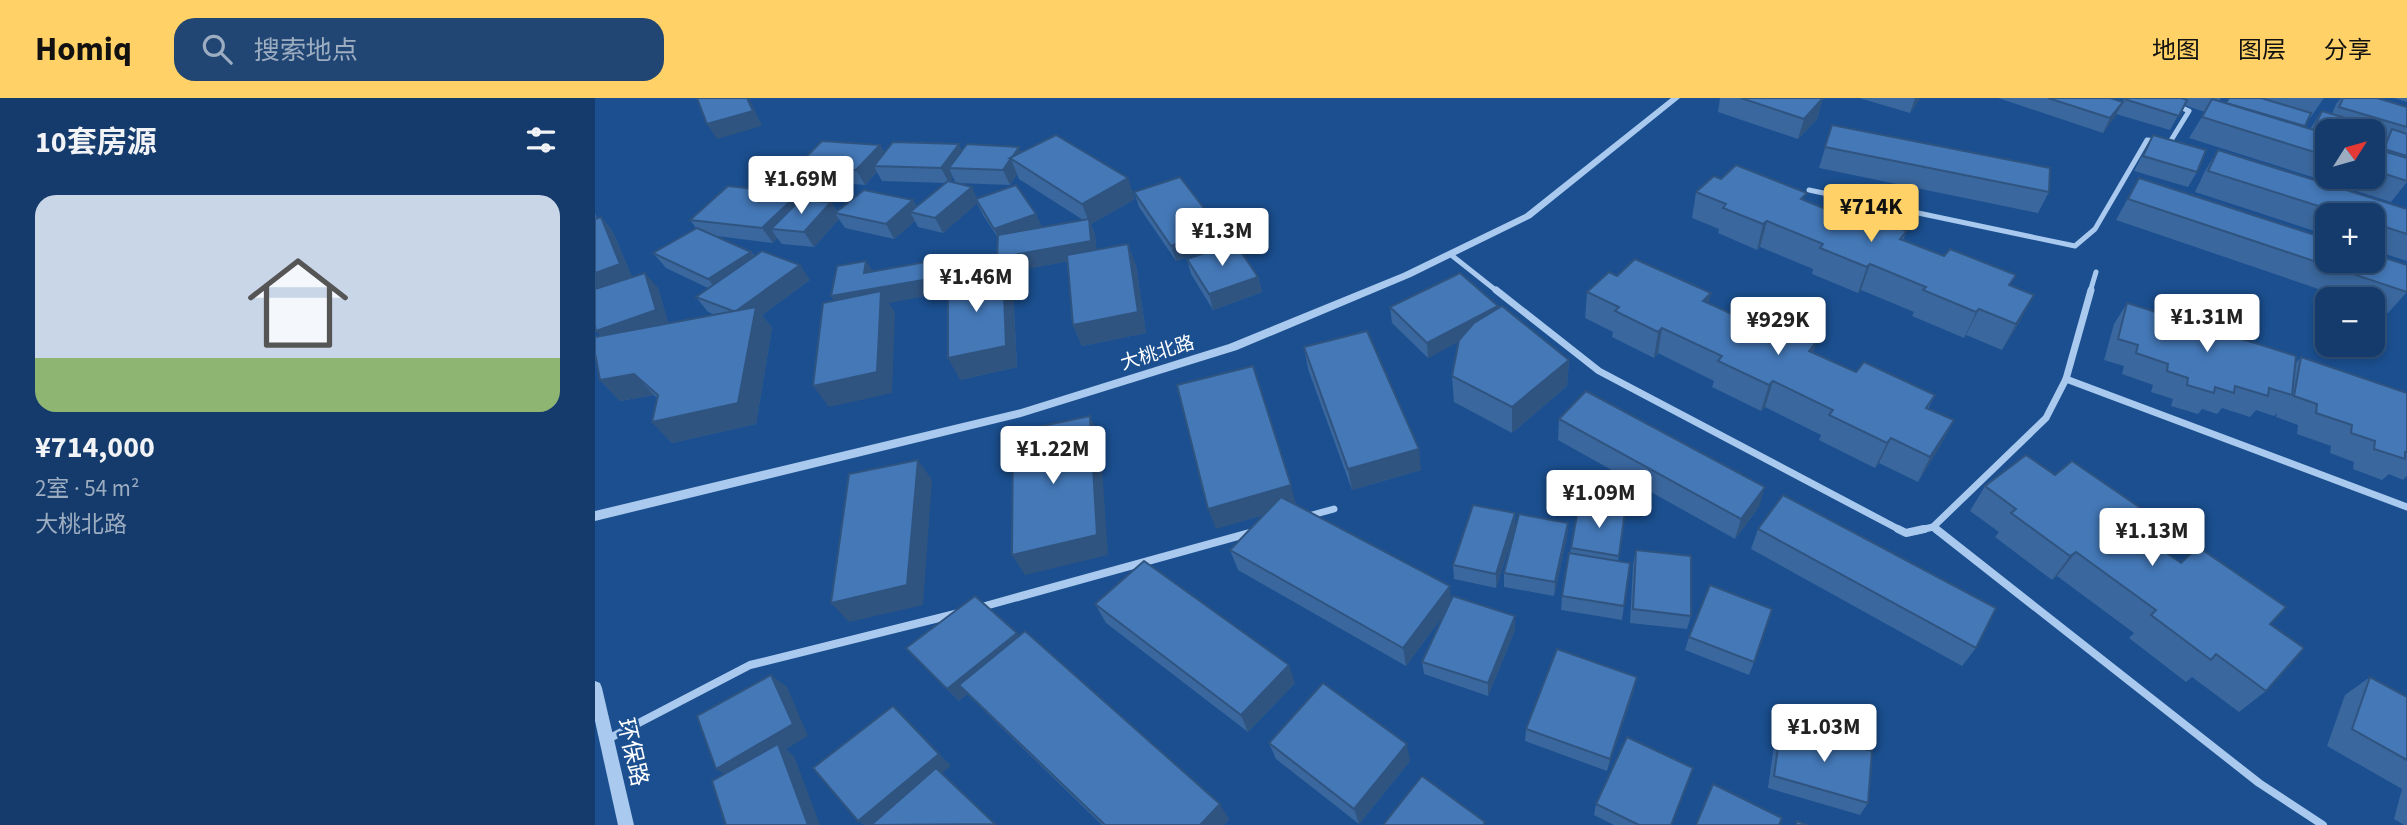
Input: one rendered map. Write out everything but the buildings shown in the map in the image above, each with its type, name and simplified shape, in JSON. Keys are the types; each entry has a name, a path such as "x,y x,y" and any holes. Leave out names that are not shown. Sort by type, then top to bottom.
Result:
{"street":[{"name":"大桃北路","path":"595,516 1021,413 1233,347 1450,254 1528,216 1676,98"},
{"path":"1809,190 2075,246 2095,229 2147,140 2170,142 2189,111 2160,98"},
{"path":"1450,254 1599,371 1906,533 1933,527 2046,418 2066,379 2096,272"},
{"path":"2066,379 2407,507"},
{"path":"1294,520 1334,509"},
{"path":"607,739 750,665 1015,599 1268,527"},
{"path":"1933,527 2259,783 2323,825"},
{"name":"环保路","path":"595,688 626,825"}]}
